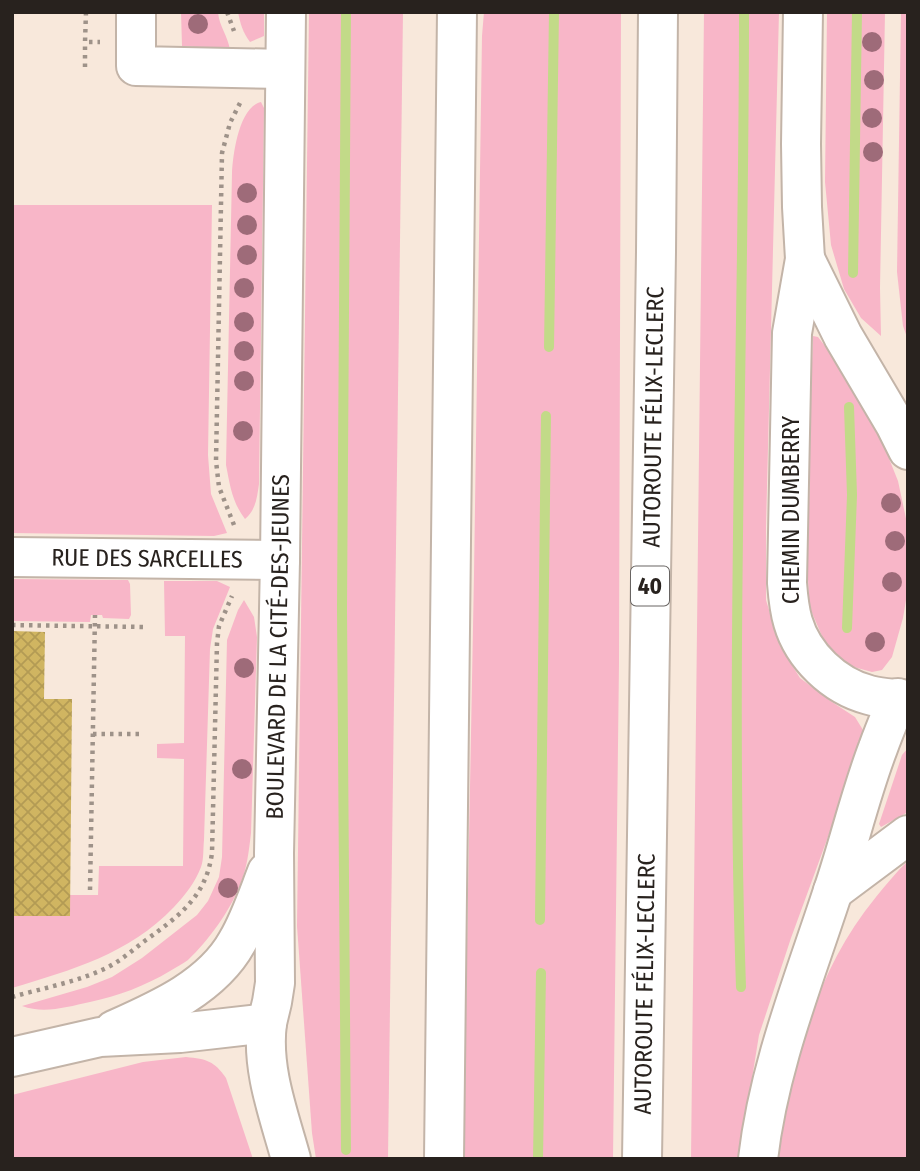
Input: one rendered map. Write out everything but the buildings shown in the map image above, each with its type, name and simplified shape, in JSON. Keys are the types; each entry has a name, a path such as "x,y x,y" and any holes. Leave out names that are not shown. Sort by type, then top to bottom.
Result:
{"main road":[{"path":"136,12 136,66 285,69"},
{"name":"BOULEVARD DE LA CITÉ-DES-JEUNES","path":"286,12 274,853 275,983 265,1036 266,1063 291,1159"},
{"path":"444,1159 457,12"},
{"name":"AUTOROUTE FÉLIX-LECLERC","path":"642,1159 658,12"},
{"name":"CHEMIN DUMBERRY","path":"803,12 801,155 805,259 792,333 788,583 791,614 804,646 833,677 869,695 904,690"},
{"name":"CHEMIN DUMBERRY","path":"805,259 839,329 908,450"},
{"name":"RUE DES SARCELLES","path":"12,557 280,560"},
{"path":"758,1159 766,1105 783,1040 877,749 904,690"},
{"path":"833,891 908,835"},
{"path":"100,1037 170,1002 201,983 220,965 237,944 251,915 274,853"},
{"path":"12,1058 100,1037 180,1033 267,1023"}],"path":[{"path":"85,67 86,12"},
{"path":"85,42 104,43"},
{"name":"BOULEVARD DE LA CITÉ-DES-JEUNES","path":"235,527 219,486 216,461 222,153 230,123 244,94"},
{"name":"BOULEVARD DE LA CITÉ-DES-JEUNES","path":"12,997 110,966 183,911 205,882 212,853 217,643 222,619 235,589"},
{"path":"90,890 95,615"},
{"path":"12,625 145,627"},
{"path":"93,734 142,734"}],"shaded area":[{"path":"181,12 218,12 230,50 182,46"},
{"path":"238,12 264,12 264,36 250,42 242,28"},
{"path":"309,12 403,12 388,1159 316,1159 297,926"},
{"path":"484,12 621,12 619,663 613,1159 463,1159"},
{"path":"704,12 779,12 766,600 780,646 800,678 855,717 863,730 859,752 791,938 759,1035 739,1159 691,1159"},
{"path":"827,12 885,12 881,336 861,318 844,289 831,245 825,182"},
{"path":"901,12 908,12 908,340 903,326 897,272"},
{"path":"261,102 264,108 259,484 254,507 245,519 234,500 226,465 232,173 242,122 253,106"},
{"path":"12,205 212,205 208,455 211,494 227,533 214,536 12,533"},
{"path":"813,336 818,337 825,346 880,436 898,481 908,528 908,588 903,618 892,657 882,670 872,672 850,666 825,643 809,606 807,552"},
{"path":"12,579 128,580 131,615 129,619 91,615 90,622 12,621"},
{"path":"164,581 217,581 230,587 213,629 210,649 201,867 193,884 178,902 138,937 119,949 78,967 12,988 12,916 70,895 98,895 99,866 183,866 184,759 157,758 157,744 184,743 185,636 165,636"},
{"path":"244,600 254,617 257,637 251,833 244,873 230,905 211,935 188,960 151,981 111,997 64,1008 47,1010 22,1006 112,977 142,958 197,915 208,901 219,877 222,857 227,640"},
{"path":"908,748 908,812 881,827 879,824 902,755"},
{"path":"908,861 908,1159 778,1159 799,1054 822,988 854,926"},
{"path":"186,1057 209,1062 226,1078 253,1159 12,1159 12,1095 143,1062"}],"waterway":[{"path":"346,12 342,609 346,1150"},
{"path":"549,347 554,12"},
{"path":"741,987 737,621 744,12"},
{"path":"853,273 857,12"},
{"path":"847,628 852,495 849,407"},
{"path":"540,920 546,416"},
{"path":"538,1159 541,973"}]}
